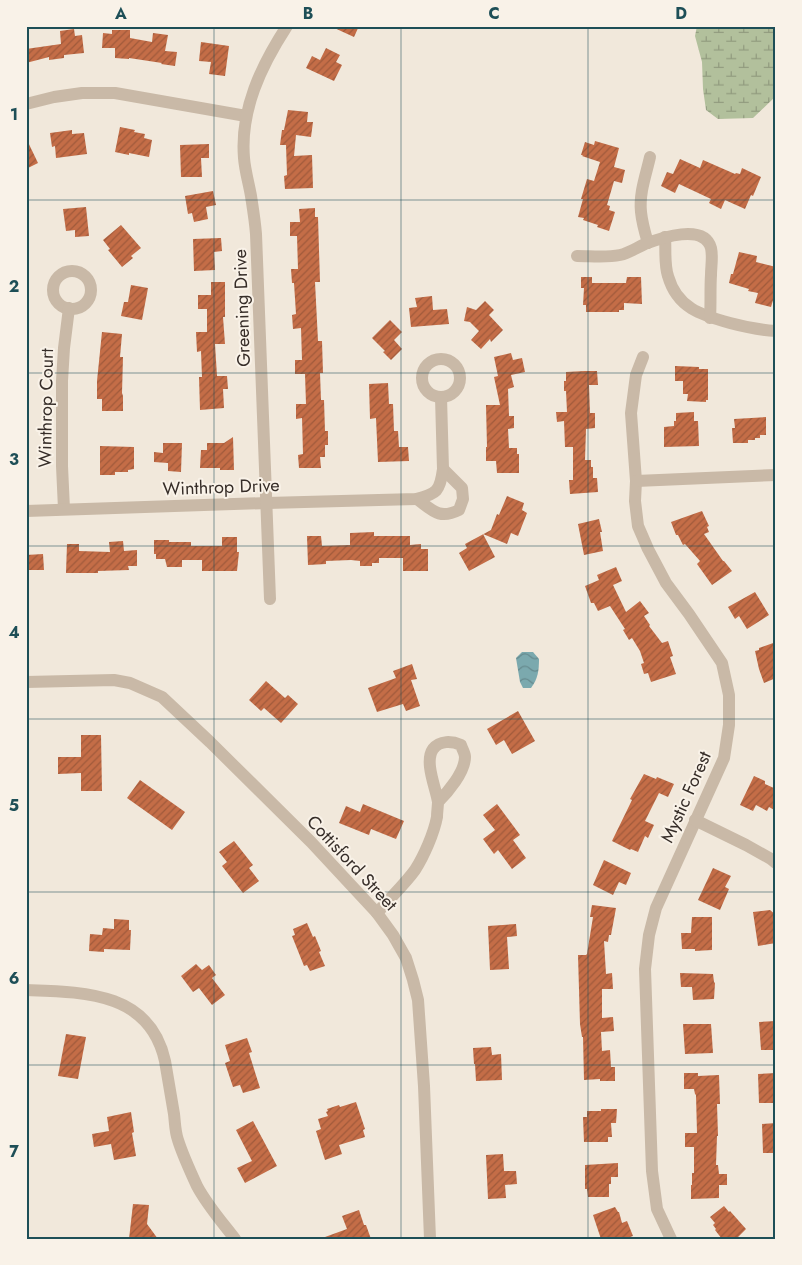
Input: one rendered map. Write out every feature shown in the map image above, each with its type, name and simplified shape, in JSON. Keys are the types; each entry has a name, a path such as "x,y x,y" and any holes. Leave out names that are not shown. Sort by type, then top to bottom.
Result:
{"street":[{"name":"Greening Drive","path":"270,599 256,234 244,159 246,116 253,94 265,62 287,26"},
{"path":"26,104 54,97 115,93 246,116"},
{"path":"648,243 640,204 650,157"},
{"path":"577,256 618,255 665,237 686,234 694,234 705,239 711,247 712,258 710,318"},
{"path":"665,237 667,274 674,291 688,307 710,318 758,330 776,331"},
{"name":"Winthrop Court","path":"64,509 62,381 69,308"},
{"name":"Mystic Forest","path":"643,357 636,375 630,413 638,526 666,582 690,614 722,663 729,695 730,725 724,758 656,908 649,935 645,968 652,1171 657,1209 671,1239"},
{"path":"417,498 436,514 452,514 459,510 463,499 462,488 444,469 442,397"},
{"name":"Winthrop Drive","path":"26,511 417,498 429,496 438,489 444,469"},
{"path":"636,480 776,475"},
{"name":"Cottisford Street","path":"26,682 114,680 130,683 162,697 311,842 377,913 393,935 406,958 418,1000 424,1086 430,1239"},
{"path":"377,913 415,870 428,846 436,819 438,802"},
{"path":"695,820 746,845 776,863"},
{"path":"26,990 84,994 105,998 122,1004 137,1013 148,1023 157,1037 164,1058 177,1139 198,1187 234,1239"}],"green space":[{"path":"697,26 776,26 776,96 753,118 718,119 706,110 702,62 695,36"}],"water":[{"path":"522,652 533,652 539,659 538,674 531,688 523,688 520,682 516,658"}],"building":[{"path":"330,26 359,26 354,37"},
{"path":"74,29 75,36 82,35 84,53 64,55 64,58 49,60 49,57 26,63 26,49 61,44 60,31"},
{"path":"112,30 130,30 130,38 152,42 153,33 168,35 165,51 177,52 175,66 129,58 115,58 115,48 102,48 103,33 112,34"},
{"path":"201,42 229,46 225,76 209,74 211,62 199,61"},
{"path":"326,48 340,55 336,62 342,65 334,81 306,68 312,56 320,60"},
{"path":"288,110 308,112 307,122 313,122 311,137 296,135 294,156 312,155 313,188 285,189 284,176 287,175 286,145 280,145"},
{"path":"120,127 145,134 144,138 152,140 149,157 115,152"},
{"path":"72,130 72,134 84,133 87,154 56,158 55,146 52,147 50,133"},
{"path":"26,138 38,163 26,169"},
{"path":"595,141 619,148 614,167 625,170 622,183 614,181 607,205 610,206 609,210 615,212 609,231 583,220 584,218 578,217 587,179 594,181 600,162 581,155 585,142 594,145"},
{"path":"209,144 209,158 201,158 202,177 181,177 180,145"},
{"path":"680,159 700,168 703,160 735,174 740,174 742,168 761,177 745,209 725,200 721,209 709,203 711,199 679,184 675,193 661,186 667,172 673,174"},
{"path":"213,191 216,205 206,207 208,219 194,222 192,213 188,214 185,196"},
{"path":"86,207 89,236 75,237 75,230 66,231 63,209"},
{"path":"315,208 315,217 318,217 320,282 315,282 318,341 322,341 323,373 320,373 321,400 324,400 325,431 328,431 328,445 325,445 325,457 320,457 321,468 299,468 298,455 303,454 302,418 296,419 296,404 306,404 305,374 295,374 295,360 302,360 301,328 293,329 292,315 296,314 291,269 298,269 297,236 290,236 290,222 300,222 299,209"},
{"path":"121,225 141,248 122,267 108,250 110,249 103,240"},
{"path":"221,238 222,251 214,252 215,270 194,271 193,239"},
{"path":"739,252 757,256 756,262 776,267 776,297 774,297 771,307 755,303 758,293 729,283"},
{"path":"581,277 592,277 592,283 626,283 627,277 641,277 642,304 624,303 624,310 619,310 619,312 586,312 586,305 583,305 584,288 581,288"},
{"path":"211,282 225,282 225,317 223,317 225,344 215,344 217,376 227,376 228,389 223,389 224,408 200,410 199,377 202,377 201,351 197,352 196,332 207,332 207,309 198,309 198,295 211,295"},
{"path":"131,285 148,288 142,320 121,316 124,302 128,302"},
{"path":"432,296 433,310 447,309 449,324 411,327 409,308 417,307 415,298"},
{"path":"485,301 494,310 489,315 503,330 491,342 490,339 481,349 471,340 479,331 470,322 464,321 467,307 476,310"},
{"path":"390,320 402,332 394,340 402,349 391,360 372,338"},
{"path":"102,332 122,334 120,357 123,357 123,411 102,411 102,399 97,399"},
{"path":"511,353 513,360 522,358 525,372 511,375 514,387 508,389 509,416 514,416 514,428 508,429 509,448 517,448 517,454 519,454 519,473 497,473 496,461 486,461 486,405 500,405 494,377 498,376 494,357"},
{"path":"675,366 708,369 708,400 706,402 687,401 688,394 683,394 683,381 675,381"},
{"path":"597,371 598,385 589,385 590,413 595,413 595,428 586,429 585,460 591,460 593,478 597,478 598,492 570,494 569,480 573,480 573,447 565,447 564,421 557,422 556,412 567,412 566,391 564,391 566,372"},
{"path":"388,383 389,404 393,404 394,431 398,431 399,447 408,447 409,461 378,462 376,418 370,419 369,384"},
{"path":"694,412 694,421 698,421 699,446 664,447 664,427 674,426 676,413"},
{"path":"766,417 766,435 760,435 760,438 755,438 755,440 748,440 748,443 733,443 732,428 735,428 734,419"},
{"path":"233,437 234,470 200,468 201,450 207,450 207,443 224,443"},
{"path":"163,443 182,443 181,472 168,471 168,463 154,462 154,452 163,453"},
{"path":"100,446 134,447 134,469 128,470 128,472 115,472 115,475 100,475"},
{"path":"507,496 524,503 522,510 527,513 518,536 511,533 507,544 483,534 491,530"},
{"path":"702,511 709,526 707,527 709,532 704,534 732,571 712,585 697,564 700,561 685,544 683,545 678,535 676,535 671,522"},
{"path":"599,519 603,551 584,555 578,524"},
{"path":"374,532 374,536 410,536 410,545 421,544 421,549 428,549 428,571 403,571 403,558 379,558 379,563 372,563 372,566 360,566 360,561 351,560 326,561 326,564 308,565 307,536 321,536 322,546 350,545 350,533"},
{"path":"483,534 495,557 469,571 459,553 467,548 465,544"},
{"path":"222,537 237,537 237,552 239,552 237,571 202,571 202,560 182,560 182,567 167,567 165,559 156,559 156,554 154,554 154,540 191,542 191,546 222,546"},
{"path":"123,541 124,551 137,550 137,566 128,566 129,570 98,571 98,573 66,573 67,544 79,544 79,551 110,552 109,542"},
{"path":"43,554 44,570 26,570 26,555"},
{"path":"616,567 622,581 613,585 626,612 640,601 649,613 644,616 649,626 662,643 668,641 673,656 670,657 676,674 651,682 648,673 644,674 641,664 644,663 640,651 632,638 629,640 623,630 625,629 610,606 598,611 594,603 591,603 585,586 599,580 597,575"},
{"path":"755,592 769,615 747,629 739,616 735,619 728,607"},
{"path":"776,642 776,678 764,683 755,651"},
{"path":"412,664 417,679 411,680 420,706 406,711 403,704 377,712 368,688 396,678 393,671"},
{"path":"266,681 285,698 288,695 298,704 281,723 264,708 261,711 249,700"},
{"path":"518,711 535,741 512,754 504,740 496,745 487,729"},
{"path":"81,735 101,735 102,791 81,791 81,773 58,774 58,757 81,757"},
{"path":"644,774 674,784 668,797 659,793 645,821 654,825 648,838 645,836 638,852 612,841 632,800 630,799"},
{"path":"754,776 776,789 776,811 769,807 767,811 756,805 753,811 740,805"},
{"path":"140,780 185,812 172,830 127,798"},
{"path":"363,804 404,821 396,839 371,829 369,835 339,823 346,806 360,812"},
{"path":"497,804 520,835 513,840 526,858 512,869 498,850 494,854 483,839 495,830 483,815"},
{"path":"234,841 253,865 249,868 259,881 243,893 222,866 227,862 219,852"},
{"path":"604,860 631,873 626,885 619,882 613,895 593,885"},
{"path":"713,868 731,876 725,887 729,889 720,910 698,900"},
{"path":"592,905 616,908 611,935 609,935 608,942 604,941 606,974 612,973 613,989 602,989 602,1018 613,1017 614,1031 601,1032 602,1051 610,1050 611,1067 615,1067 615,1081 600,1081 600,1079 584,1080 578,955 587,954 593,917 590,917"},
{"path":"770,910 776,915 776,943 758,946 753,912"},
{"path":"692,917 712,917 712,950 695,951 695,949 682,949 681,933 691,933"},
{"path":"114,919 129,920 129,930 131,930 130,950 104,949 104,952 89,951 90,934 102,935 103,928 114,929"},
{"path":"307,923 313,937 315,936 325,966 310,971 307,965 304,966 292,936 295,935 293,929"},
{"path":"516,924 517,936 507,937 509,969 490,970 488,926"},
{"path":"196,964 202,970 209,965 216,975 212,978 225,995 212,1005 199,988 193,992 181,976"},
{"path":"680,973 713,974 715,983 714,999 693,1000 692,987 681,987"},
{"path":"776,1021 776,1050 761,1050 759,1022"},
{"path":"683,1024 711,1024 713,1053 685,1054"},
{"path":"66,1034 86,1037 78,1079 58,1076"},
{"path":"247,1038 252,1052 249,1053 260,1088 243,1093 240,1085 233,1087 225,1063 230,1061 225,1045"},
{"path":"491,1047 492,1055 501,1054 502,1080 476,1081 473,1048"},
{"path":"684,1073 698,1073 698,1076 719,1075 720,1104 717,1104 718,1136 716,1165 718,1165 719,1174 727,1174 727,1185 719,1185 719,1198 691,1199 694,1147 685,1147 685,1133 697,1133 696,1095 694,1089 684,1089"},
{"path":"776,1073 776,1103 759,1103 758,1074"},
{"path":"356,1102 365,1129 363,1130 365,1137 339,1145 342,1154 325,1160 316,1131 321,1129 318,1119 328,1116 327,1109"},
{"path":"601,1109 617,1109 616,1123 611,1123 612,1137 608,1137 608,1142 584,1142 583,1117 587,1117 587,1111 601,1111"},
{"path":"131,1112 136,1156 114,1160 111,1144 94,1147 92,1134 109,1131 107,1117"},
{"path":"253,1121 277,1166 245,1183 237,1168 252,1161 236,1130"},
{"path":"776,1123 776,1153 763,1153 762,1124"},
{"path":"503,1154 504,1171 516,1171 517,1184 505,1185 506,1198 488,1199 486,1155"},
{"path":"618,1163 618,1177 611,1177 609,1197 588,1197 587,1189 585,1189 585,1165"},
{"path":"133,1204 149,1205 147,1224 158,1239 129,1239"},
{"path":"724,1206 746,1229 736,1239 722,1239 715,1230 713,1225 715,1223 710,1217"},
{"path":"615,1207 619,1212 622,1223 627,1221 633,1236 624,1239 601,1239 593,1215"},
{"path":"359,1210 371,1239 325,1239 325,1237 347,1229 342,1216"}]}
